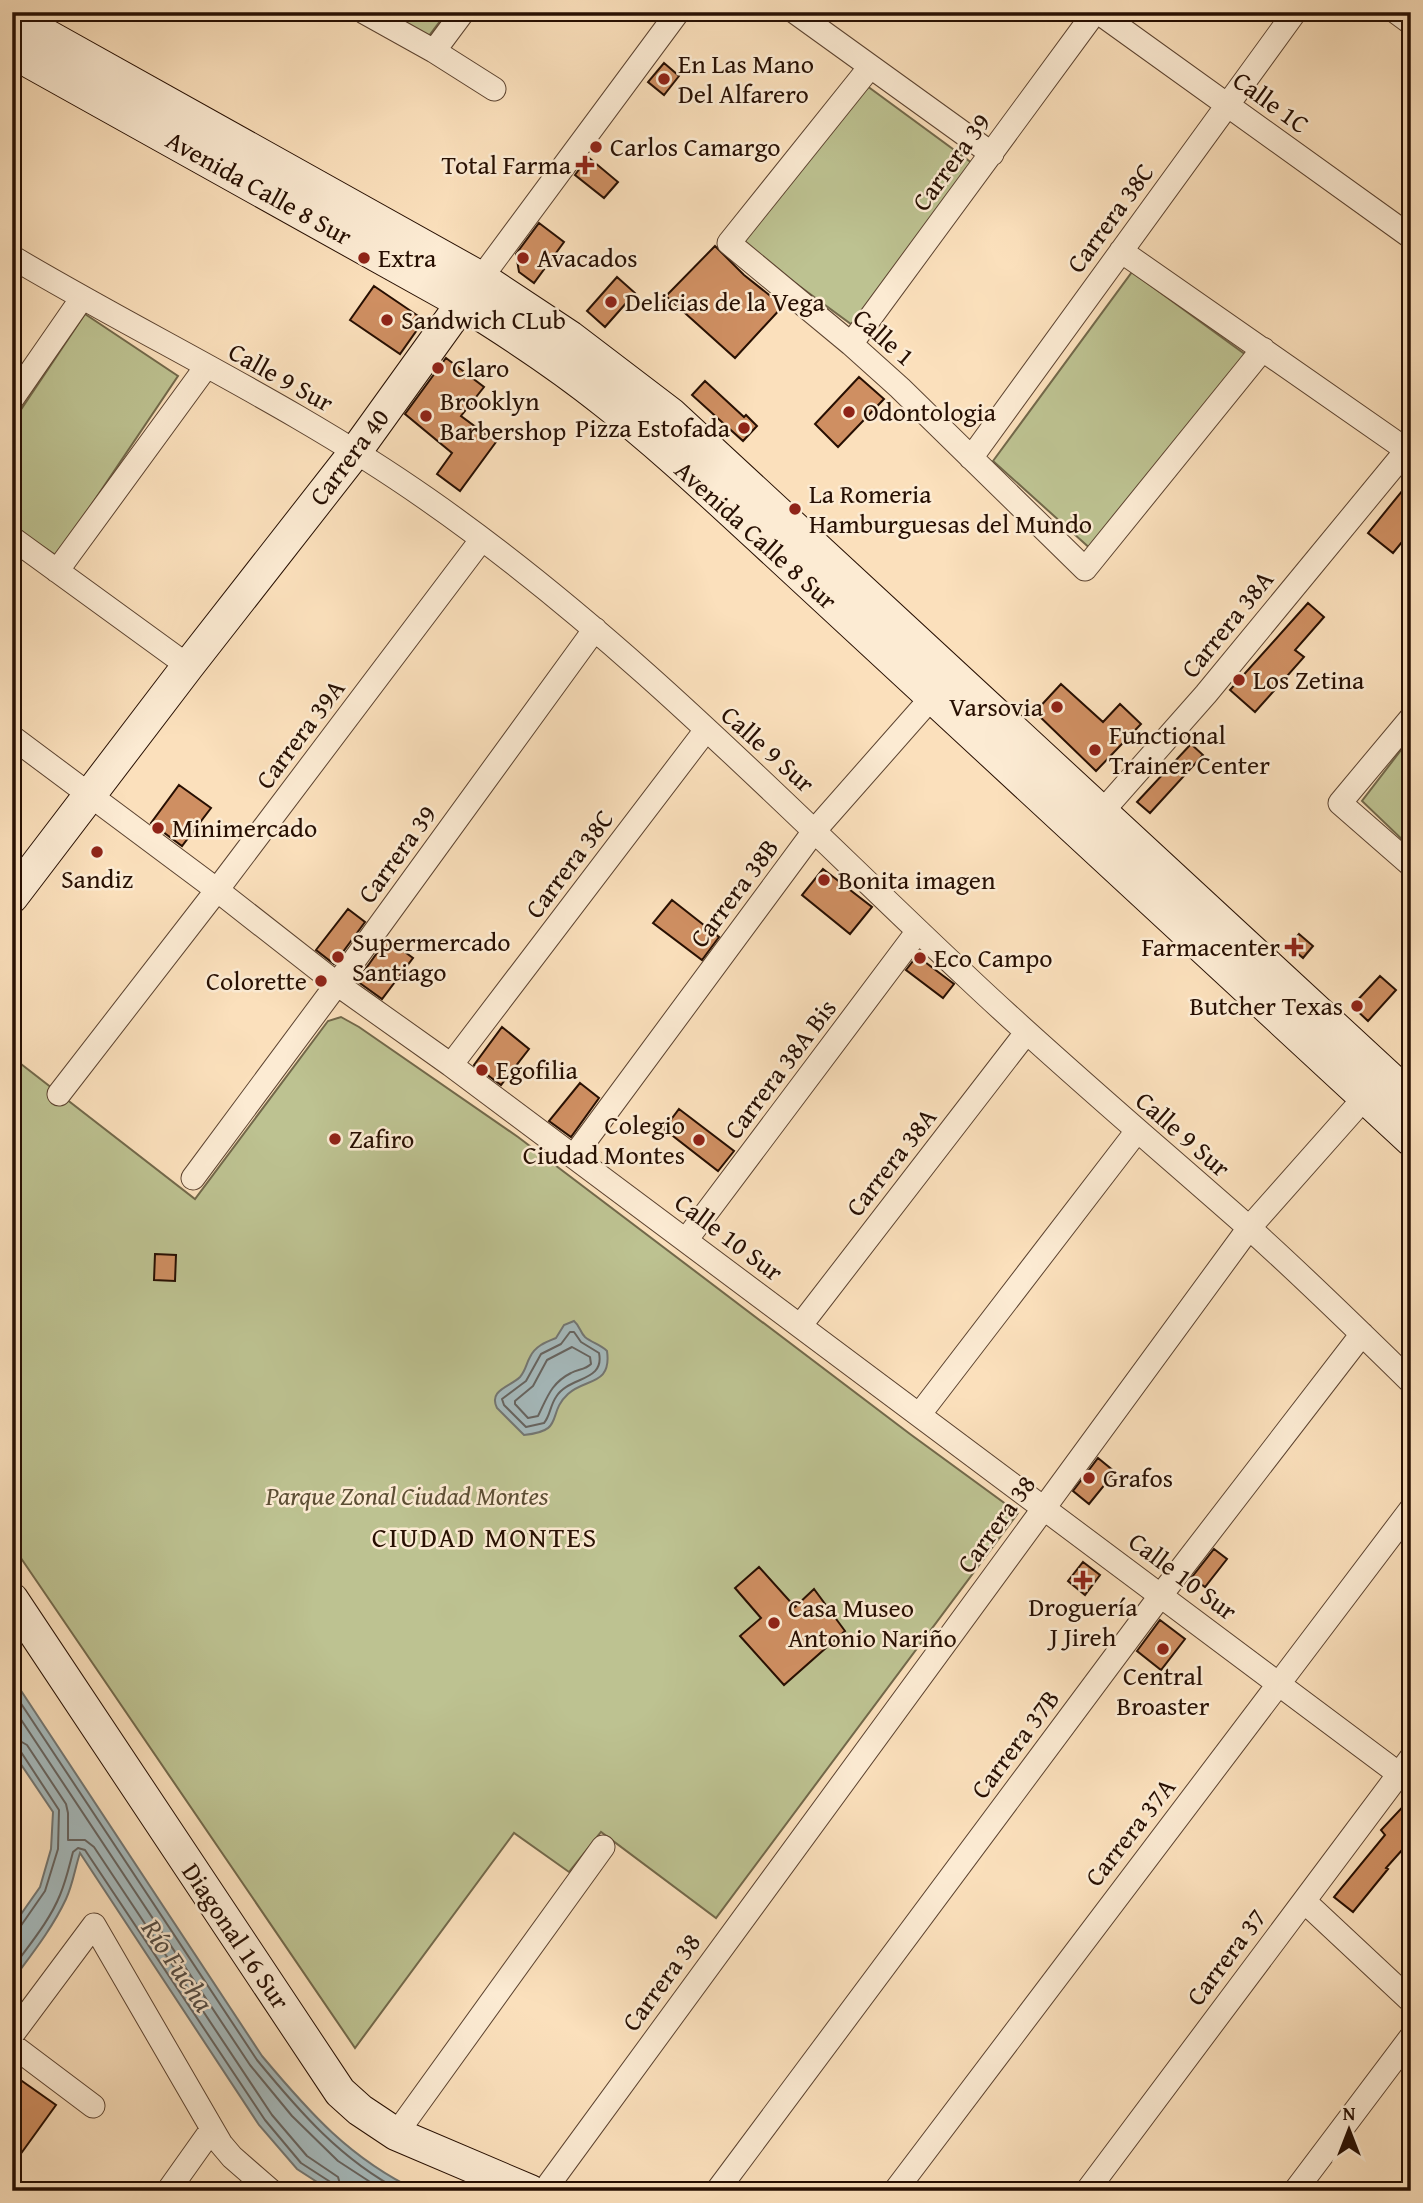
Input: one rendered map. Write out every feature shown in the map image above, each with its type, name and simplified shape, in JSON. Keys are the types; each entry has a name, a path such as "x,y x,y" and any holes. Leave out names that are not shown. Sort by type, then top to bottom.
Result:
{"main road":[{"name":"Avenida Calle 8 Sur","path":"12,16 481,278 570,337 671,414 1103,812 1375,1085 1411,1140"},
{"name":"Avenida Calle 8 Sur","path":"12,52 462,303 556,364 647,436 1080,834 1375,1085 1411,1098"},
{"name":"Carrera 40","path":"12,897 356,451 481,278"},
{"name":"Diagonal 16 Sur","path":"12,1599 340,2092 359,2110 396,2134 530,2191"}],"street":[{"path":"364,12 434,51 494,89"},
{"path":"434,51 463,12"},
{"name":"Carrera 40","path":"481,278 678,12"},
{"path":"795,12 992,154"},
{"name":"Calle 1C","path":"1097,12 1411,237"},
{"name":"Carrera 39","path":"851,344 1097,12"},
{"name":"Carrera 38C","path":"971,458 1295,12"},
{"path":"1396,12 1411,23"},
{"name":"Calle 1","path":"870,67 729,243 851,344 1086,569 1263,349"},
{"path":"1121,251 1409,449"},
{"name":"Calle 9 Sur","path":"12,257 356,451 482,539 595,629 815,830 1026,1033 1249,1228 1411,1382"},
{"path":"12,399 82,298"},
{"path":"57,571 206,367"},
{"name":"Carrera 38A","path":"1080,834 1103,812 1206,694 1409,449"},
{"path":"12,538 188,666"},
{"name":"Carrera 39A","path":"59,1094 482,539"},
{"name":"Carrera 39","path":"193,1178 595,629"},
{"name":"Carrera 38B","path":"573,1156 815,830 953,674"},
{"path":"1411,718 1340,803 1411,864"},
{"name":"Carrera 38C","path":"451,1065 706,730"},
{"name":"Calle 10 Sur","path":"12,737 217,890 337,984 451,1065 1280,1684 1407,1771"},
{"name":"Carrera 38A Bis","path":"686,1240 918,932"},
{"name":"Carrera 38A","path":"800,1326 1026,1033"},
{"name":"Carrera 38","path":"544,2191 1249,1228 1375,1085"},
{"path":"919,1415 1137,1131"},
{"name":"Carrera 37B","path":"717,2191 1161,1595 1362,1334"},
{"name":"Carrera 37A","path":"895,2191 1411,1509"},
{"name":"Carrera 37","path":"1087,2191 1304,1901 1407,1771"},
{"path":"396,2134 603,1847"},
{"path":"1304,1901 1411,2001"},
{"path":"12,2035 94,1926 212,2129 232,2157 271,2191"},
{"path":"1295,2191 1411,2036"},
{"path":"12,2045 93,2106"},
{"path":"168,2191 212,2129"}],"green space":[{"path":"373,12 447,12 425,41"},
{"path":"863,83 976,166 855,327 742,244"},
{"path":"1132,272 1246,355 1093,551 993,461"},
{"path":"85,314 178,376 57,556 12,526 12,423"},
{"path":"1411,737 1411,848 1362,801"},
{"name":"Parque Zonal Ciudad Montes","path":"341,1017 518,1137 1018,1513 716,1918 601,1832 569,1872 514,1833 355,2048 12,1545 12,1057 195,1199 328,1021"}],"water":[{"path":"574,1321 585,1337 607,1351 605,1370 596,1380 568,1394 558,1408 551,1426 537,1433 524,1435 497,1408 495,1397 520,1377 535,1350 556,1338 564,1325"},
{"name":"Río Fucha","path":"12,1677 262,2056 314,2115 351,2149 418,2191 331,2191 297,2169 259,2125 80,1853 66,1899 41,1942 12,1981 12,1927 40,1887 51,1849 53,1812 12,1751"}],"building":[{"name":"En Las Mano Del Alfarero","path":"664,63 679,76 664,95 648,82"},
{"path":"588,157 618,182 604,198 575,175"},
{"path":"539,223 564,242 534,283 519,272 516,254"},
{"path":"715,246 744,275 783,306 735,358 666,296"},
{"name":"Delicias de la Vega","path":"617,277 635,293 605,327 587,311"},
{"name":"Sandwich CLub","path":"374,286 424,320 400,354 350,320"},
{"path":"446,358 484,387 461,416 496,442 460,491 437,474 452,453 405,414"},
{"name":"Odontologia","path":"859,377 884,399 838,447 815,424"},
{"path":"705,381 757,426 743,441 692,395"},
{"path":"1411,480 1411,531 1393,553 1368,533"},
{"path":"1308,603 1324,617 1295,650 1304,657 1255,712 1230,690"},
{"path":"1061,684 1103,722 1120,704 1141,724 1096,771 1035,712"},
{"path":"1191,744 1203,755 1150,813 1137,802"},
{"path":"179,785 211,808 182,846 151,823"},
{"path":"823,869 872,907 850,934 802,895"},
{"path":"672,900 719,937 702,960 653,923"},
{"path":"348,909 365,922 334,964 316,950"},
{"path":"1299,934 1313,946 1303,958 1289,946"},
{"path":"387,939 413,958 382,999 357,981"},
{"path":"917,956 954,984 943,998 906,970"},
{"path":"1380,976 1396,990 1368,1021 1352,1006"},
{"path":"502,1027 529,1049 501,1085 474,1065"},
{"path":"580,1083 599,1098 571,1137 549,1121"},
{"name":"Colegio Ciudad Montes","path":"679,1109 734,1151 718,1171 664,1129"},
{"path":"155,1254 176,1255 175,1281 154,1280"},
{"path":"1098,1458 1115,1472 1089,1504 1073,1491"},
{"path":"1214,1549 1227,1559 1205,1587 1192,1577"},
{"path":"1083,1562 1100,1575 1085,1595 1068,1581"},
{"name":"Casa Museo Antonio Nariño","path":"759,1567 795,1607 814,1589 845,1631 784,1685 740,1636 761,1618 735,1588"},
{"path":"1160,1620 1185,1639 1161,1670 1137,1651"},
{"path":"1411,1798 1411,1840 1353,1912 1334,1897 1385,1835 1381,1830"},
{"path":"12,2074 56,2105 12,2166"}],"place":[{"name":"En Las Mano Del Alfarero","path":"664,79"},
{"name":"Carlos Camargo","path":"596,147"},
{"name":"Total Farma","path":"585,165"},
{"name":"Extra","path":"364,258"},
{"name":"Avacados","path":"523,258"},
{"name":"Delicias de la Vega","path":"611,302"},
{"name":"Sandwich CLub","path":"387,320"},
{"name":"Claro","path":"438,368"},
{"name":"Odontologia","path":"849,412"},
{"name":"Brooklyn Barbershop","path":"426,416"},
{"name":"Pizza Estofada","path":"744,428"},
{"name":"La Romeria Hamburguesas del Mundo","path":"795,509"},
{"name":"Los Zetina","path":"1239,680"},
{"name":"Varsovia","path":"1057,707"},
{"name":"Functional Trainer Center","path":"1095,750"},
{"name":"Minimercado","path":"158,828"},
{"name":"Sandiz","path":"97,852"},
{"name":"Bonita imagen","path":"824,880"},
{"name":"Farmacenter","path":"1294,947"},
{"name":"Supermercado Santiago","path":"338,957"},
{"name":"Eco Campo","path":"920,958"},
{"name":"Colorette","path":"321,981"},
{"name":"Butcher Texas","path":"1357,1006"},
{"name":"Egofilia","path":"482,1070"},
{"name":"Zafiro","path":"335,1139"},
{"name":"Colegio Ciudad Montes","path":"699,1140"},
{"name":"Grafos","path":"1089,1478"},
{"name":"Droguería J Jireh","path":"1083,1580"},
{"name":"Casa Museo Antonio Nariño","path":"774,1623"},
{"name":"Central Broaster","path":"1163,1649"}],"district":[{"name":"CIUDAD MONTES","path":"485,1537"}]}
